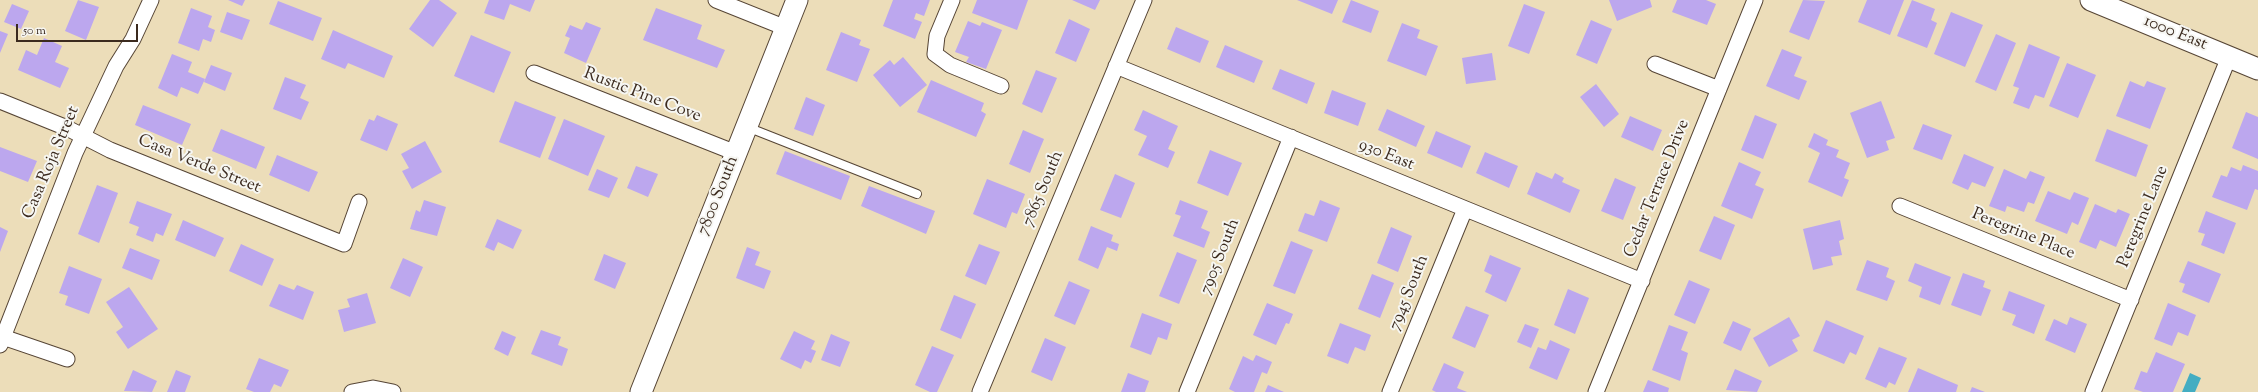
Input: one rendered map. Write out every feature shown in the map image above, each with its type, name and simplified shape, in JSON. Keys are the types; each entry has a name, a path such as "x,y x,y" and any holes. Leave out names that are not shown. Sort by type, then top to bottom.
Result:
{"main road":[{"name":"7800 South","path":"641,392 797,0"},
{"name":"1000 East","path":"2091,0 2258,69"}],"street":[{"name":"Casa Roja Street","path":"1,340 75,153 116,66 133,39 151,0"},
{"path":"716,0 786,28"},
{"path":"952,0 937,36 935,54 950,65 1001,86"},
{"name":"7865 South","path":"980,392 1144,0"},
{"name":"Cedar Terrace Drive","path":"1596,392 1755,0"},
{"name":"Peregrine Lane","path":"2093,392 2229,57"},
{"path":"1655,64 1719,89"},
{"name":"930 East","path":"1116,66 1642,281"},
{"name":"Rustic Pine Cove","path":"534,74 736,153"},
{"name":"Casa Verde Street","path":"0,101 84,136 110,150 344,244 360,202"},
{"name":"7905 South","path":"1187,392 1291,137"},
{"name":"Peregrine Place","path":"1900,206 2131,300"},
{"name":"7945 South","path":"1390,392 1465,209"},
{"path":"1,340 67,359"},
{"path":"352,392 373,388 393,392"}],"lane":[{"path":"747,127 917,194"}],"water":[{"path":"2190,373 2201,378 2195,392 2182,392"}],"building":[{"path":"78,0 99,7 86,40 65,31"},
{"path":"228,0 245,0 242,6"},
{"path":"430,0 439,0 457,13 433,47 409,29"},
{"path":"489,0 535,0 530,12 510,4 504,20 484,13"},
{"path":"893,0 930,0 924,16 916,13 914,19 922,22 915,39 883,26"},
{"path":"977,0 1028,0 1017,30 972,13"},
{"path":"1072,0 1100,0 1095,10"},
{"path":"1297,0 1338,0 1332,14"},
{"path":"1351,0 1379,11 1371,33 1342,22"},
{"path":"1609,0 1650,0 1652,7 1617,21"},
{"path":"1677,0 1706,0 1716,4 1707,25 1672,12"},
{"path":"1803,0 1825,1 1809,40 1789,32"},
{"path":"1867,0 1904,0 1890,35 1858,22"},
{"path":"1912,0 1935,9 1931,20 1937,23 1927,48 1897,36"},
{"path":"278,1 322,18 313,41 269,24"},
{"path":"12,4 29,11 21,29 4,22"},
{"path":"1524,4 1545,12 1529,54 1508,46"},
{"path":"191,8 212,16 208,27 215,30 211,42 203,39 199,51 178,43"},
{"path":"656,8 702,25 697,39 725,50 717,68 643,40"},
{"path":"227,12 250,20 242,40 220,32"},
{"path":"1951,12 1983,25 1965,67 1934,54"},
{"path":"1069,19 1090,29 1076,62 1055,53"},
{"path":"1591,20 1612,29 1597,64 1576,55"},
{"path":"968,21 980,26 982,22 1002,30 986,69 966,62 969,57 955,52"},
{"path":"586,22 601,28 586,63 564,53 570,38 565,36 570,25 582,30"},
{"path":"1402,23 1420,30 1417,38 1438,46 1426,76 1387,61"},
{"path":"1176,27 1209,41 1200,63 1167,49"},
{"path":"333,30 393,56 384,78 348,63 345,69 321,59"},
{"path":"0,31 8,34 0,53"},
{"path":"841,32 861,40 859,45 870,49 857,82 826,70"},
{"path":"1996,34 2016,43 1996,91 1975,82"},
{"path":"471,35 511,52 494,93 454,76"},
{"path":"44,38 62,46 55,62 69,68 60,88 18,70 26,50 37,55"},
{"path":"2029,44 2060,57 2044,98 2035,95 2029,109 2013,103 2019,88 2013,86"},
{"path":"1225,45 1263,61 1254,83 1216,67"},
{"path":"1782,49 1802,57 1794,76 1807,81 1799,100 1766,86"},
{"path":"1492,53 1496,80 1466,84 1462,58"},
{"path":"172,54 192,62 188,72 205,79 198,94 181,87 177,97 158,88"},
{"path":"903,57 927,85 900,107 873,75 890,60 894,65"},
{"path":"2067,63 2096,75 2078,118 2049,106"},
{"path":"211,65 232,73 225,91 204,82"},
{"path":"1280,69 1315,83 1307,104 1272,89"},
{"path":"1036,70 1057,78 1042,113 1022,104"},
{"path":"285,77 306,85 300,98 309,102 301,120 273,109"},
{"path":"931,80 984,103 981,111 986,114 976,137 917,112"},
{"path":"2130,81 2144,87 2147,81 2166,88 2150,129 2116,116"},
{"path":"1596,84 1619,114 1604,127 1580,97"},
{"path":"1332,90 1366,103 1358,126 1324,113"},
{"path":"806,97 825,105 813,136 794,129"},
{"path":"515,101 556,117 540,158 499,142"},
{"path":"1881,101 1895,138 1886,141 1889,150 1867,158 1850,113"},
{"path":"143,105 191,124 182,145 135,125"},
{"path":"1387,109 1425,126 1416,147 1378,130"},
{"path":"1143,110 1178,126 1168,149 1175,152 1168,168 1138,155 1147,136 1134,130"},
{"path":"2246,112 2258,117 2258,159 2232,148"},
{"path":"377,115 398,124 387,151 360,140 369,119 374,121"},
{"path":"1755,115 1777,124 1763,159 1741,150"},
{"path":"1630,116 1662,130 1653,151 1621,137"},
{"path":"564,119 605,136 588,176 548,159"},
{"path":"1923,124 1952,135 1942,160 1913,149"},
{"path":"221,129 265,147 256,169 212,151"},
{"path":"2107,129 2148,145 2136,177 2095,161"},
{"path":"1023,130 1044,139 1030,173 1009,164"},
{"path":"1436,131 1471,146 1462,168 1427,153"},
{"path":"1814,133 1828,140 1826,145 1839,150 1836,157 1850,163 1844,178 1849,180 1842,197 1808,182 1820,153 1808,147"},
{"path":"425,141 442,172 412,189 402,171 409,168 401,154"},
{"path":"0,147 37,161 28,182 0,171"},
{"path":"1210,150 1242,163 1228,196 1197,183"},
{"path":"785,151 850,176 841,200 776,174"},
{"path":"1485,152 1518,166 1509,188 1476,173"},
{"path":"1964,154 1994,167 1985,187 1972,182 1968,190 1952,183"},
{"path":"277,155 318,172 309,192 269,175"},
{"path":"1739,162 1761,172 1755,185 1764,189 1752,219 1721,206"},
{"path":"2243,165 2258,171 2258,190 2255,189 2247,210 2212,197 2221,175 2227,177 2231,167 2241,171"},
{"path":"636,166 658,174 648,197 627,188"},
{"path":"597,169 618,178 609,198 588,190"},
{"path":"2004,169 2026,179 2030,171 2045,177 2034,204 2028,202 2024,212 2007,206 2005,212 1989,206"},
{"path":"1536,172 1552,179 1555,173 1564,178 1562,182 1580,190 1570,213 1527,194"},
{"path":"1115,174 1135,183 1121,218 1100,210"},
{"path":"1615,178 1636,187 1623,220 1601,211"},
{"path":"987,179 1025,194 1017,214 1012,212 1006,228 973,214"},
{"path":"97,185 118,193 99,243 78,234"},
{"path":"869,186 935,211 926,234 861,206"},
{"path":"2048,191 2070,200 2074,192 2089,198 2078,225 2072,222 2067,234 2035,221"},
{"path":"424,200 446,207 437,236 410,229 416,210 420,212"},
{"path":"1180,200 1208,211 1201,228 1210,232 1204,248 1173,236 1181,216 1175,214"},
{"path":"1320,200 1340,208 1327,242 1298,231 1305,213 1314,216"},
{"path":"137,201 172,214 163,236 156,233 153,242 136,235 139,227 129,223"},
{"path":"2095,204 2116,213 2118,209 2130,214 2116,247 2100,240 2096,249 2079,242"},
{"path":"2206,211 2236,223 2224,254 2201,245 2205,234 2198,232"},
{"path":"1714,216 1735,225 1721,260 1699,251"},
{"path":"497,219 522,230 513,249 498,242 494,251 485,247"},
{"path":"183,220 224,238 215,257 175,240"},
{"path":"1840,220 1844,239 1839,241 1842,255 1831,257 1833,265 1813,270 1803,229"},
{"path":"1091,226 1113,235 1111,241 1119,244 1117,251 1107,247 1098,269 1078,260"},
{"path":"0,227 8,231 0,252"},
{"path":"1391,227 1412,236 1398,272 1377,263"},
{"path":"1291,241 1313,250 1295,294 1273,286"},
{"path":"241,244 274,259 262,286 229,271"},
{"path":"979,244 1000,252 986,285 965,276"},
{"path":"747,247 760,252 755,265 771,271 764,289 736,278"},
{"path":"130,248 160,260 152,280 122,268"},
{"path":"1177,252 1197,260 1179,304 1159,296"},
{"path":"604,254 626,263 615,289 594,280"},
{"path":"1490,255 1521,268 1506,302 1485,292 1492,275 1484,271"},
{"path":"403,258 423,267 410,297 390,288"},
{"path":"1867,260 1889,268 1886,277 1895,281 1887,301 1856,290"},
{"path":"2188,261 2221,274 2209,303 2182,292 2185,284 2179,282"},
{"path":"1915,263 1951,277 1940,305 1919,297 1922,287 1908,281"},
{"path":"69,266 102,279 89,314 65,305 68,296 59,293"},
{"path":"1963,273 1985,281 1983,287 1991,290 1981,316 1951,305"},
{"path":"1372,274 1394,283 1380,318 1358,309"},
{"path":"1689,280 1710,289 1695,324 1674,315"},
{"path":"1069,281 1090,290 1075,325 1054,316"},
{"path":"279,284 294,290 297,285 314,292 303,320 269,306"},
{"path":"129,287 158,329 128,349 116,332 123,327 106,302"},
{"path":"1568,289 1589,298 1575,334 1554,325"},
{"path":"2009,291 2045,305 2034,334 2012,325 2016,315 2002,310"},
{"path":"367,293 376,323 344,332 338,310 350,307 347,299"},
{"path":"954,295 976,304 961,339 940,330"},
{"path":"1267,303 1293,314 1289,324 1286,323 1276,345 1253,335"},
{"path":"2168,303 2196,315 2188,336 2178,332 2172,346 2154,339"},
{"path":"1466,306 1489,315 1475,348 1452,338"},
{"path":"1142,313 1172,324 1167,340 1158,337 1151,355 1130,347"},
{"path":"1789,317 1800,336 1792,340 1798,351 1769,367 1753,338"},
{"path":"2070,317 2087,324 2075,353 2045,340 2054,319 2067,325"},
{"path":"1826,320 1864,336 1856,355 1850,352 1844,364 1813,351"},
{"path":"1733,321 1751,329 1741,351 1723,343"},
{"path":"1340,323 1371,335 1365,351 1355,347 1348,364 1327,356"},
{"path":"1525,324 1539,329 1531,348 1517,342"},
{"path":"1669,325 1688,332 1681,350 1688,353 1680,381 1652,370"},
{"path":"541,330 561,337 558,345 568,349 562,366 531,354"},
{"path":"502,331 516,337 508,356 494,349"},
{"path":"794,331 815,341 811,349 816,351 811,363 805,360 801,369 780,359"},
{"path":"831,334 850,342 840,367 821,360"},
{"path":"1045,338 1066,347 1052,381 1031,372"},
{"path":"1550,340 1570,349 1557,380 1529,368 1538,347 1546,350"},
{"path":"932,346 954,355 937,392 930,392 915,385"},
{"path":"1879,347 1907,358 1895,385 1889,382 1886,388 1865,379"},
{"path":"2156,352 2185,364 2173,392 2143,392 2134,389 2141,371 2147,373"},
{"path":"1256,355 1272,362 1267,374 1262,372 1254,392 1235,392 1229,389 1243,356 1253,361"},
{"path":"259,358 289,370 281,387 274,384 270,392 254,392 246,389"},
{"path":"1444,363 1464,372 1457,388 1467,392 1436,392 1432,390"},
{"path":"1918,368 1958,385 1956,392 1908,392"},
{"path":"1735,369 1762,381 1757,392 1726,390"},
{"path":"133,370 157,381 152,392 124,391"},
{"path":"176,370 191,376 185,392 167,392"},
{"path":"1128,373 1149,381 1145,392 1121,392"},
{"path":"1648,380 1669,388 1668,392 1643,392"},
{"path":"1268,385 1284,392 1265,392"},
{"path":"1972,387 1985,392 1970,392"}]}
